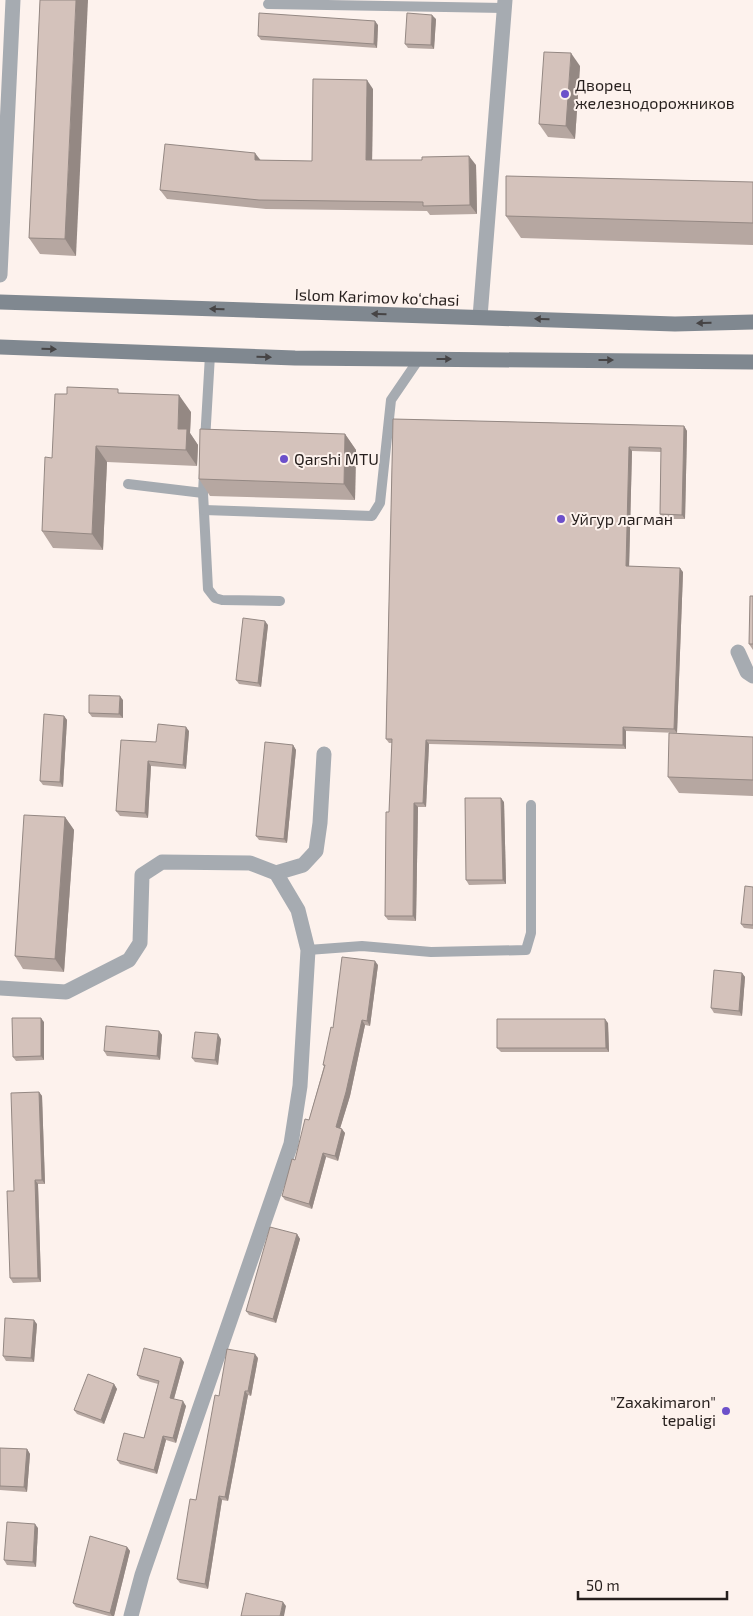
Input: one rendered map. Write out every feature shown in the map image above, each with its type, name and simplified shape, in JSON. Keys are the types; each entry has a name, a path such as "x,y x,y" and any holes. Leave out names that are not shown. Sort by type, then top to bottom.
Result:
{"main road":[{"name":"Islom Karimov ko‘chasi","path":"0,302 675,324 753,322"},
{"path":"0,347 295,358 753,362"}],"street":[{"path":"0,275 13,0"},
{"path":"480,317 505,4"},
{"path":"738,652 747,672 753,676"},
{"path":"0,988 66,992 129,960 140,943 142,875 162,862 250,863 276,873 303,865 316,851 320,823 324,754"},
{"path":"131,1616 142,1575 291,1144 300,1086 308,950 298,910 276,873"}],"lane":[{"path":"268,4 505,4"},
{"path":"205,448 210,355"},
{"path":"204,510 372,516 380,503 391,400 419,359"},
{"path":"204,466 203,493 208,589 215,598 222,600 280,601"},
{"path":"128,484 203,493"},
{"path":"308,950 362,946 431,952 526,950 531,933 531,805"}],"building":[{"path":"40,0 76,0 65,239 29,238"},
{"path":"259,13 375,21 374,44 258,36"},
{"path":"407,13 432,15 431,45 405,44"},
{"path":"544,52 571,53 566,126 539,124"},
{"path":"313,79 367,80 366,160 422,160 422,157 469,156 470,205 423,206 423,202 259,200 160,190 165,144 255,153 255,160 312,161"},
{"path":"506,176 753,182 753,223 506,216"},
{"path":"67,387 118,389 118,393 179,395 178,429 187,429 186,450 96,446 92,534 42,531 45,457 52,458 55,394 67,394"},
{"path":"393,419 684,426 682,515 660,514 661,448 629,447 626,566 680,568 674,729 623,727 623,745 426,740 423,803 414,803 413,916 385,916 386,812 389,812 392,739 386,739"},
{"path":"200,429 345,434 344,484 199,479"},
{"path":"750,596 753,596 753,644 749,644"},
{"path":"243,618 265,621 258,683 236,680"},
{"path":"89,695 120,696 119,714 89,713"},
{"path":"44,714 64,716 60,782 40,781"},
{"path":"158,724 186,727 183,765 148,761 145,813 116,811 121,740 156,742"},
{"path":"669,733 753,737 753,780 668,777"},
{"path":"265,742 293,745 284,839 256,836"},
{"path":"465,798 501,798 503,880 466,880"},
{"path":"24,815 65,817 55,959 15,956"},
{"path":"745,886 753,887 753,925 741,924"},
{"path":"342,957 375,961 367,1021 362,1020 336,1127 342,1129 335,1156 323,1153 309,1204 282,1196 292,1159 295,1160 305,1119 309,1120 325,1065 323,1065 331,1027 333,1028"},
{"path":"714,970 742,973 739,1011 711,1008"},
{"path":"12,1018 41,1018 41,1056 13,1057"},
{"path":"497,1019 605,1019 606,1048 497,1048"},
{"path":"106,1026 159,1031 157,1056 104,1051"},
{"path":"195,1032 218,1034 215,1060 192,1058"},
{"path":"39,1092 42,1180 35,1180 38,1278 10,1278 7,1191 14,1191 11,1093"},
{"path":"270,1227 297,1234 273,1319 246,1311"},
{"path":"5,1318 34,1320 31,1358 3,1356"},
{"path":"144,1348 181,1358 170,1398 183,1401 173,1438 163,1436 154,1470 117,1460 124,1433 144,1438 159,1381 137,1375"},
{"path":"227,1349 255,1354 248,1391 245,1391 225,1497 219,1496 205,1584 177,1579 190,1499 196,1500 215,1395 219,1396"},
{"path":"88,1374 114,1384 101,1420 74,1410"},
{"path":"0,1448 27,1449 24,1487 0,1486"},
{"path":"7,1522 35,1524 33,1562 4,1560"},
{"path":"90,1536 127,1547 110,1613 73,1603"},
{"path":"246,1593 283,1602 280,1616 241,1616"}],"place":[{"name":"Дворец железнодорожников","path":"565,94"},
{"name":"Qarshi MTU","path":"284,459"},
{"name":"Уйгур лагман","path":"561,519"},
{"name":"\"Zaxakimaron\" tepaligi","path":"726,1411"}]}
